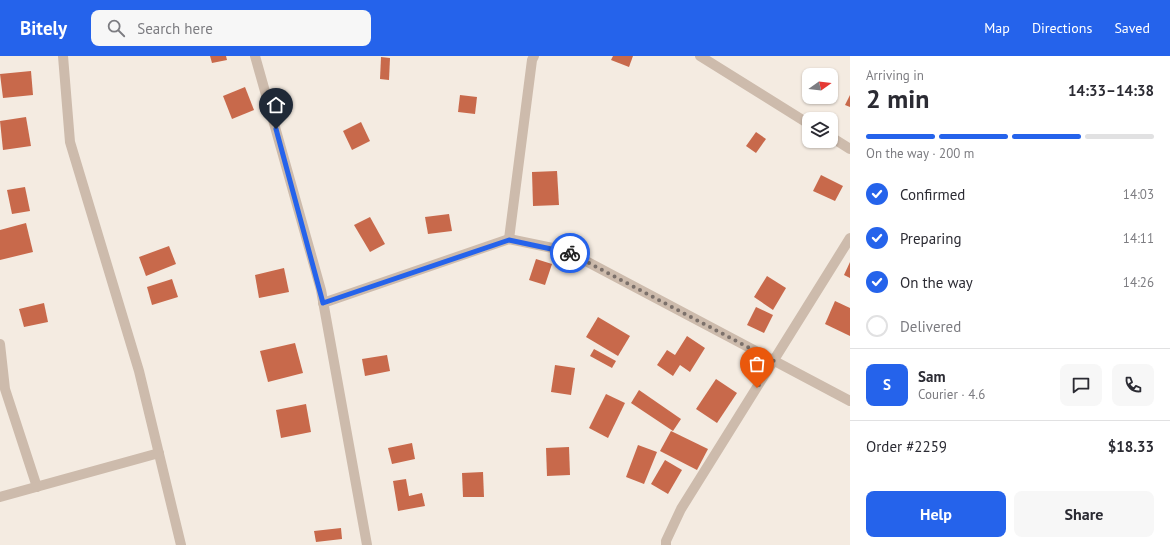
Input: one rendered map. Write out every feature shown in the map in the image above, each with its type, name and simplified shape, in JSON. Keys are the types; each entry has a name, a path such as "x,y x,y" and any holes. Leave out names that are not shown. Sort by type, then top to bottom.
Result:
{"street":[{"path":"63,56 70,142 139,371 181,545"},
{"path":"255,56 323,303 367,545"},
{"path":"509,240 532,60 534,56"},
{"path":"700,56 802,120"},
{"path":"838,141 850,149"},
{"path":"666,545 666,541 680,509 850,238"},
{"path":"323,303 509,240 567,251 850,401"},
{"path":"0,344 5,389 37,487"},
{"path":"0,497 159,453"}],"building":[{"path":"210,56 226,56 227,60 212,63"},
{"path":"613,56 633,56 629,67 611,60"},
{"path":"381,57 390,58 389,80 380,79"},
{"path":"31,71 33,95 3,98 0,74"},
{"path":"245,87 254,110 232,119 223,96"},
{"path":"460,95 477,97 475,114 458,112"},
{"path":"850,95 850,107 845,105"},
{"path":"26,117 31,146 3,150 0,121"},
{"path":"361,122 370,141 352,150 343,131"},
{"path":"756,132 766,139 756,153 746,146"},
{"path":"557,171 559,205 533,206 532,172"},
{"path":"821,175 843,186 835,201 813,191"},
{"path":"25,187 30,211 12,214 7,190"},
{"path":"449,214 452,231 428,234 425,217"},
{"path":"370,217 385,244 370,252 354,225"},
{"path":"26,223 33,252 0,260 0,230"},
{"path":"169,246 176,264 146,276 139,257"},
{"path":"536,259 552,264 545,285 529,280"},
{"path":"850,262 850,278 844,275"},
{"path":"284,268 289,292 259,298 255,275"},
{"path":"767,276 786,288 773,310 754,297"},
{"path":"172,279 178,297 152,305 147,287"},
{"path":"835,301 850,308 850,336 825,324"},
{"path":"44,303 48,322 24,327 19,309"},
{"path":"756,307 773,315 764,333 747,325"},
{"path":"598,317 630,336 618,356 586,337"},
{"path":"687,336 705,348 690,372 680,365 673,376 657,365 667,350 675,355"},
{"path":"295,343 303,373 268,382 260,351"},
{"path":"594,349 616,361 612,368 590,356"},
{"path":"387,355 390,371 365,376 362,359"},
{"path":"555,365 575,368 571,395 551,392"},
{"path":"716,379 737,393 717,423 696,409"},
{"path":"639,390 681,419 673,431 631,403"},
{"path":"606,394 625,403 608,438 589,428"},
{"path":"306,404 311,432 281,438 276,410"},
{"path":"671,431 708,449 697,470 660,451"},
{"path":"412,443 415,459 392,464 388,448"},
{"path":"638,445 657,452 644,484 626,477"},
{"path":"569,447 570,475 547,476 546,448"},
{"path":"665,460 682,470 668,494 651,484"},
{"path":"483,472 484,497 463,497 462,473"},
{"path":"406,479 409,496 422,493 425,506 398,511 393,481"},
{"path":"341,528 342,539 316,542 314,531"}],"way so far":[{"path":"570,253 774,361 757,388"}],"route":[{"path":"276,129 321,290 323,303 509,240 567,251 570,253"}]}
